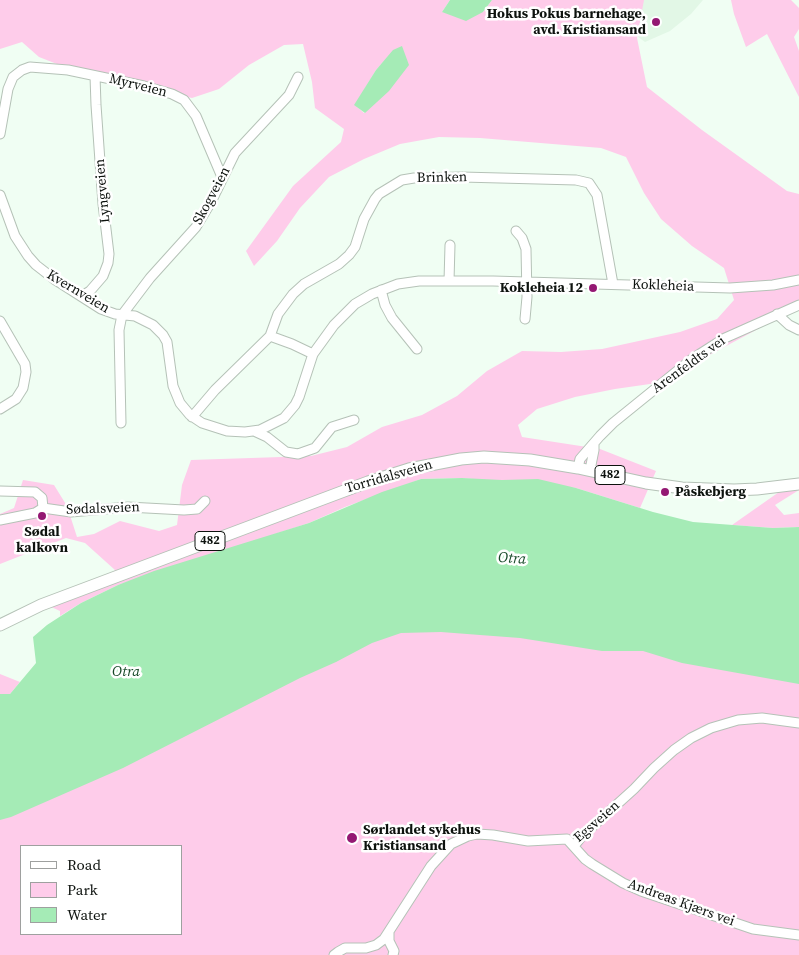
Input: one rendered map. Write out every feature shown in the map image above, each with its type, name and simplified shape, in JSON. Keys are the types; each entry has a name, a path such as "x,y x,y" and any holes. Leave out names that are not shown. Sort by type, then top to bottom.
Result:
{"main road":[{"name":"Torridalsveien","path":"0,625 41,605 333,494 404,470 461,459 478,457 530,460 590,470 641,482 682,488 742,490 799,484"}],"street":[{"path":"0,134 8,88 13,77 22,70 30,67 47,67 96,76"},
{"name":"Myrveien","path":"96,76 150,87 184,100 196,116 222,177"},
{"name":"Lyngveien","path":"82,296 90,291 103,276 110,254 96,106 96,76"},
{"name":"Skogveien","path":"122,315 150,278 196,227 211,202 235,153 289,95 298,77"},
{"name":"Brinken","path":"192,417 270,336 278,314 293,294 304,284 339,264 349,255 355,247 368,212 379,194 402,180 414,178 487,177 576,180 589,183 597,195 613,284"},
{"name":"Kvernveien","path":"0,195 15,236 28,256 54,279 101,309 122,315 119,330 121,422"},
{"path":"516,231 522,238 526,249 527,307 525,320"},
{"path":"449,281 450,244"},
{"name":"Kokleheia","path":"122,315 141,318 153,325 163,335 169,350 175,394 185,410 192,417 209,426 236,432 253,431 277,423 284,418 295,405 313,354 334,325 355,304 381,290 406,282 526,282 730,288 773,285 799,280"},
{"path":"381,290 385,305 392,318 416,348"},
{"name":"Arenfeldts vei","path":"578,468 580,459 613,423 692,359 725,338 799,305"},
{"path":"777,314 782,321 799,330"},
{"path":"0,321 25,364 26,377 23,388 16,399 0,410"},
{"path":"270,336 313,354"},
{"name":"Kokleheia","path":"253,431 267,437 286,452 298,454 315,448 332,427 354,420"},
{"path":"590,470 594,445"},
{"path":"0,491 35,492 42,498 44,508"},
{"name":"Sødalsveien","path":"0,520 35,514 44,508 71,512 128,507 197,509 205,500"},
{"name":"Egsveien","path":"334,955 346,948 366,948 376,945 389,933 431,866 458,840 477,834 486,834 528,841 568,839 574,846 582,836 634,789 654,768 691,738 711,728 738,720 762,718 799,723"},
{"name":"Andreas Kjærs vei","path":"574,846 592,864 622,883 646,893 753,929 799,935"},
{"path":"389,933 389,941 394,950 393,955"}],"shaded area":[{"name":"Hokus Pokus barnehage, avd. Kristiansand","path":"635,0 703,0 691,14 670,31 645,42 629,30"}],"green space":[{"path":"0,0 450,0 442,12 483,12 492,0 644,0 637,38 647,87 702,130 787,191 799,194 799,307 657,383 575,397 537,409 518,425 522,437 600,449 656,471 640,508 576,488 462,478 421,479 345,507 309,523 118,585 81,603 60,616 60,611 47,605 108,578 115,570 85,543 66,538 0,564 0,514 14,508 23,480 54,485 67,506 77,537 94,534 120,521 159,531 177,525 182,485 191,460 311,456 347,447 382,427 422,415 457,396 487,371 522,351 561,352 602,349 680,332 717,319 734,300 724,268 692,246 661,219 644,193 626,157 601,148 480,138 439,137 400,144 364,159 329,177 300,208 277,241 254,266 246,251 293,186 341,142 344,129 315,108 312,82 303,44 284,45 249,65 219,89 192,98 75,71 39,57 22,42 0,49","holes":["384,61 365,113 355,105 376,70"]},
{"path":"731,0 791,0 799,8 799,29 794,37 799,51 799,97 767,34 746,47"},
{"path":"799,478 799,490 775,505 784,515 799,513 799,527 773,528 732,525"},
{"path":"375,604 799,625 799,955 0,955 0,757"},
{"path":"0,674 20,682 10,694 0,694"}],"water":[{"path":"450,0 492,0 483,12 466,21 442,12"},
{"path":"402,46 409,65 389,91 365,113 354,105 376,70 393,50"},
{"name":"Otra","path":"421,479 538,479 693,522 773,528 799,527 799,684 682,663 643,651 602,651 520,638 441,632 401,633 372,643 123,768 11,817 0,820 0,694 10,694 36,663 33,637 47,625 81,603 118,585 154,571 309,523 382,492"}],"place":[{"name":"Hokus Pokus barnehage, avd. Kristiansand","path":"656,22"},
{"name":"Kokleheia 12","path":"593,288"},
{"name":"Påskebjerg","path":"665,492"},
{"name":"Sødal kalkovn","path":"42,516"},
{"name":"Sørlandet sykehus Kristiansand","path":"352,838"}]}
